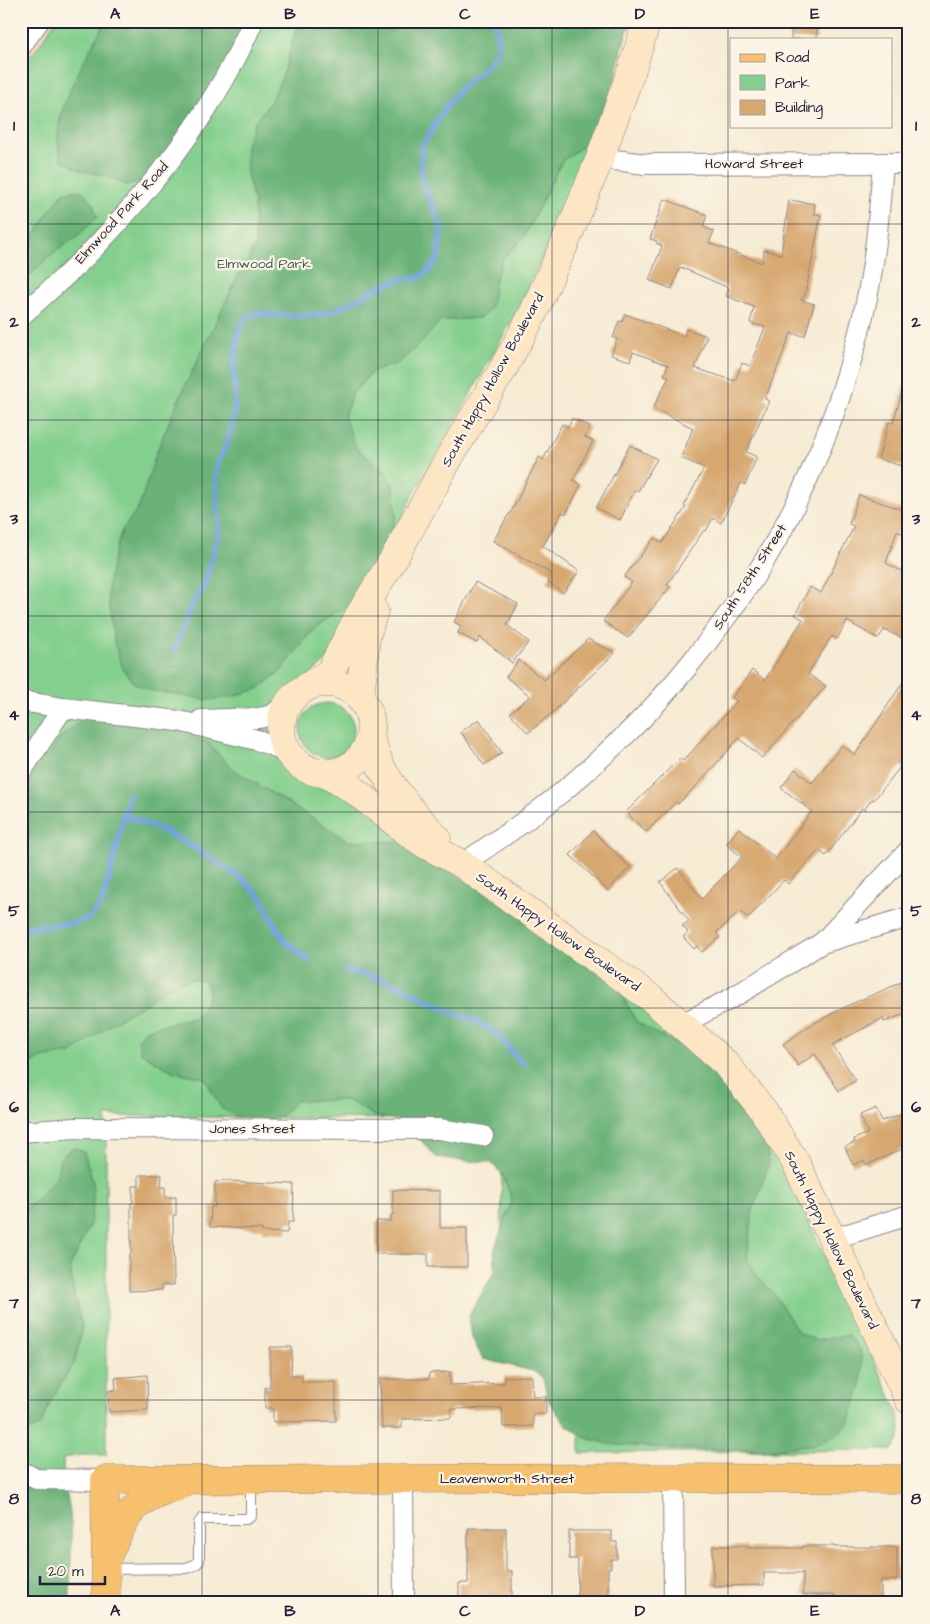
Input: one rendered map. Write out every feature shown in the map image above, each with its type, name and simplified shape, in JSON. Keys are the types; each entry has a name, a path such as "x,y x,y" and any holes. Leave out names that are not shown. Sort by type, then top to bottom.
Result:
{"main road":[{"name":"Leavenworth Street","path":"105,1480 909,1479"},
{"path":"105,1480 106,1603"},
{"path":"106,1565 122,1523 134,1507 156,1493 195,1480"}],"street":[{"path":"21,46 39,21"},
{"name":"Elmwood Park Road","path":"21,316 98,244 158,176 217,91 254,21"},
{"name":"South Happy Hollow Boulevard","path":"301,692 330,672 358,617 394,558 453,451 532,316 600,158 646,21"},
{"name":"Howard Street","path":"600,158 645,164 909,163"},
{"name":"South 58th Street","path":"462,864 523,822 572,784 621,739 670,688 715,633 753,578 785,524 812,468 841,393 863,318 878,238 883,163"},
{"path":"360,698 366,637 394,558"},
{"path":"21,701 62,708 180,721 257,740 276,747 299,765 312,772 326,774 341,772 354,764 364,752 370,738 371,724 368,710 360,698 336,684 322,683 301,692 273,715 259,718 180,721"},
{"path":"288,755 282,741 280,725 284,710 301,692"},
{"path":"21,772 62,708"},
{"name":"South Happy Hollow Boulevard","path":"370,738 380,765 395,789 415,816 462,864"},
{"name":"South Happy Hollow Boulevard","path":"326,774 351,788 428,846 462,864 651,998 725,1062 763,1110 796,1163 909,1400"},
{"path":"822,943 909,850"},
{"path":"682,1024 732,998 822,943 909,917"},
{"name":"Jones Street","path":"21,1132 74,1128 429,1129 482,1136"},
{"path":"832,1239 909,1214"},
{"path":"673,1478 674,1603"},
{"path":"404,1479 404,1603"},
{"path":"26,1481 105,1480"}],"lane":[{"path":"106,1565 186,1568 195,1565 199,1561 199,1523 202,1519 246,1519 251,1516 251,1480"}],"shaded area":[{"path":"21,21 55,21 39,46 21,68"}],"green space":[{"name":"Elmwood Park","path":"55,21 631,21 570,190 537,270 514,317 414,494 327,660 302,682 274,702 268,752 283,761 302,780 313,785 342,792 609,983 656,1019 704,1060 749,1113 780,1160 896,1408 901,1430 899,1440 892,1450 580,1453 580,1295 501,1295 502,1120 106,1116 106,1455 82,1455 63,1458 65,1603 21,1603 21,68 39,46"},
{"path":"105,21 260,21 238,67 144,179 127,185 107,176 79,170 61,159 58,142 59,124 64,106 79,71"},
{"path":"300,21 631,21 624,41 616,78 587,143 562,161 523,239 503,258 495,280 491,308 480,318 440,321 424,340 400,362 372,372 352,394 344,417 357,449 383,469 394,487 396,517 383,556 360,598 313,629 281,671 258,689 235,696 208,700 149,690 134,683 123,669 114,642 108,598 108,583 114,555 122,530 139,507 157,451 178,401 255,244 254,203 247,173 246,144 255,122 271,101 283,75"},
{"path":"81,190 93,203 97,218 74,239 49,256 21,285 21,252 24,252 63,193"},
{"path":"327,703 337,705 346,711 352,720 354,730 352,740 346,749 337,755 327,757 317,755 308,749 302,740 300,730 302,720 308,711 317,705"},
{"path":"100,705 142,705 164,714 182,733 208,743 233,769 349,841 408,842 615,977 626,1003 637,1022 655,1033 699,1054 714,1064 764,1134 769,1163 753,1210 747,1260 757,1276 774,1294 799,1333 816,1340 848,1335 860,1348 862,1363 861,1385 847,1426 838,1435 817,1444 768,1450 671,1449 608,1444 584,1437 565,1424 548,1400 543,1378 533,1371 483,1359 472,1338 469,1315 495,1271 494,1250 512,1201 503,1175 490,1162 436,1157 403,1121 375,1116 347,1100 296,1101 277,1120 238,1117 221,1108 205,1078 174,1072 141,1053 138,1040 147,1029 194,1018 204,1007 209,992 205,981 190,979 164,989 144,1005 119,1019 71,1053 45,1057 21,1068 21,769 26,764 48,756 60,738"},
{"path":"73,1147 84,1152 93,1183 93,1204 90,1224 70,1267 82,1326 75,1362 51,1400 41,1425 21,1433 21,1329 25,1324 28,1296 21,1281 21,1212 33,1203 56,1178 60,1159"},
{"path":"21,1481 63,1483 70,1512 71,1527 70,1603 21,1603"}],"building":[{"path":"791,21 816,21 817,38 791,38"},
{"path":"664,199 707,215 703,227 714,231 709,243 762,263 764,250 781,254 789,200 815,204 814,214 821,215 805,295 801,300 814,304 805,336 791,333 765,399 769,401 746,452 757,457 745,485 741,483 721,523 713,518 706,531 704,530 667,585 670,587 628,638 603,621 632,582 624,577 654,538 662,543 686,507 684,506 704,468 681,458 693,428 653,408 669,377 664,375 668,365 633,352 630,361 611,355 617,339 613,338 619,321 622,322 625,314 684,336 686,329 707,336 695,368 735,381 742,363 750,366 765,327 750,323 754,307 726,296 729,288 680,267 672,289 649,280 662,246 656,243 657,241 650,239"},
{"path":"904,385 909,386 909,468 878,459 889,422 893,423"},
{"path":"572,418 590,427 585,437 593,441 573,480 581,485 566,514 562,512 543,546 579,571 563,593 547,581 552,574 493,541 510,514 539,457 543,460 562,424 568,427"},
{"path":"630,445 657,459 638,491 635,490 620,520 596,508"},
{"path":"859,495 909,512 909,536 897,531 886,563 909,575 909,641 884,630 878,639 847,621 837,639 832,636 808,674 826,686 762,758 739,738 701,781 678,804 676,802 646,832 626,812 680,758 683,761 737,701 732,698 752,670 765,680 803,619 795,615 810,587 821,593 854,526 849,524"},
{"path":"475,582 518,604 507,625 529,642 512,663 480,637 477,643 458,633 461,626 454,622"},
{"path":"588,639 615,653 559,707 528,733 510,713 530,696 506,677 519,660 544,680"},
{"path":"909,673 909,771 901,766 874,800 872,799 864,810 862,808 826,856 819,850 788,884 784,880 748,918 740,911 716,933 720,937 702,952 697,946 694,949 683,937 688,932 682,926 689,921 660,882 678,868 702,899 742,857 726,844 739,828 776,859 812,811 781,788 795,769 812,783 842,745 855,755"},
{"path":"479,719 502,753 484,765 461,732"},
{"path":"593,831 630,867 608,891 570,855"},
{"path":"902,982 909,997 909,1012 884,1022 883,1018 832,1045 856,1080 839,1091 815,1054 798,1066 783,1044 809,1026 849,1005"},
{"path":"876,1108 882,1121 909,1111 909,1146 866,1165 864,1160 853,1165 845,1147 855,1142 854,1139 868,1133 860,1115"},
{"path":"139,1175 162,1175 161,1187 165,1187 165,1197 176,1197 176,1215 173,1215 174,1285 162,1285 162,1290 129,1291 131,1203 133,1203 133,1186 139,1186"},
{"path":"215,1182 294,1184 293,1222 288,1222 287,1233 262,1232 262,1229 210,1227 211,1207 215,1207"},
{"path":"393,1190 440,1191 440,1228 467,1228 467,1267 428,1267 428,1254 376,1254 376,1221 391,1221 391,1215 393,1215"},
{"path":"270,1347 292,1347 291,1376 302,1376 302,1382 336,1382 336,1421 273,1422 273,1408 265,1408 265,1387 270,1387"},
{"path":"450,1372 450,1385 504,1383 504,1377 532,1376 533,1397 546,1397 546,1414 533,1414 533,1426 503,1427 502,1408 451,1409 451,1418 402,1419 402,1428 382,1428 380,1379 429,1379 429,1373"},
{"path":"147,1375 148,1410 109,1412 108,1391 116,1390 115,1378"},
{"path":"468,1528 506,1528 506,1571 512,1571 512,1603 490,1603 490,1600 459,1600 459,1583 468,1583"},
{"path":"569,1531 612,1531 612,1542 617,1542 617,1559 611,1559 611,1568 608,1568 608,1603 577,1603 578,1559 569,1559"},
{"path":"713,1546 747,1546 747,1548 803,1548 803,1546 897,1547 897,1580 881,1580 881,1603 835,1603 835,1595 803,1595 803,1573 764,1573 764,1585 713,1586"}],"waterway":[{"path":"174,651 191,607 204,586 218,537 219,521 216,479 218,462 226,446 233,423 235,405 234,363 239,331 244,319 253,314 307,316 329,313 377,288 401,279 418,278 429,270 438,258 441,226 425,188 421,169 422,146 443,111 461,88 492,60 498,50 498,36 494,21"},
{"path":"21,928 74,923 91,917 101,904 129,795"},
{"path":"123,815 162,830 193,847 241,878 261,897 274,924 285,941 308,960"},
{"path":"346,970 375,977 400,986 454,1013 479,1022 500,1037 523,1064"}]}
